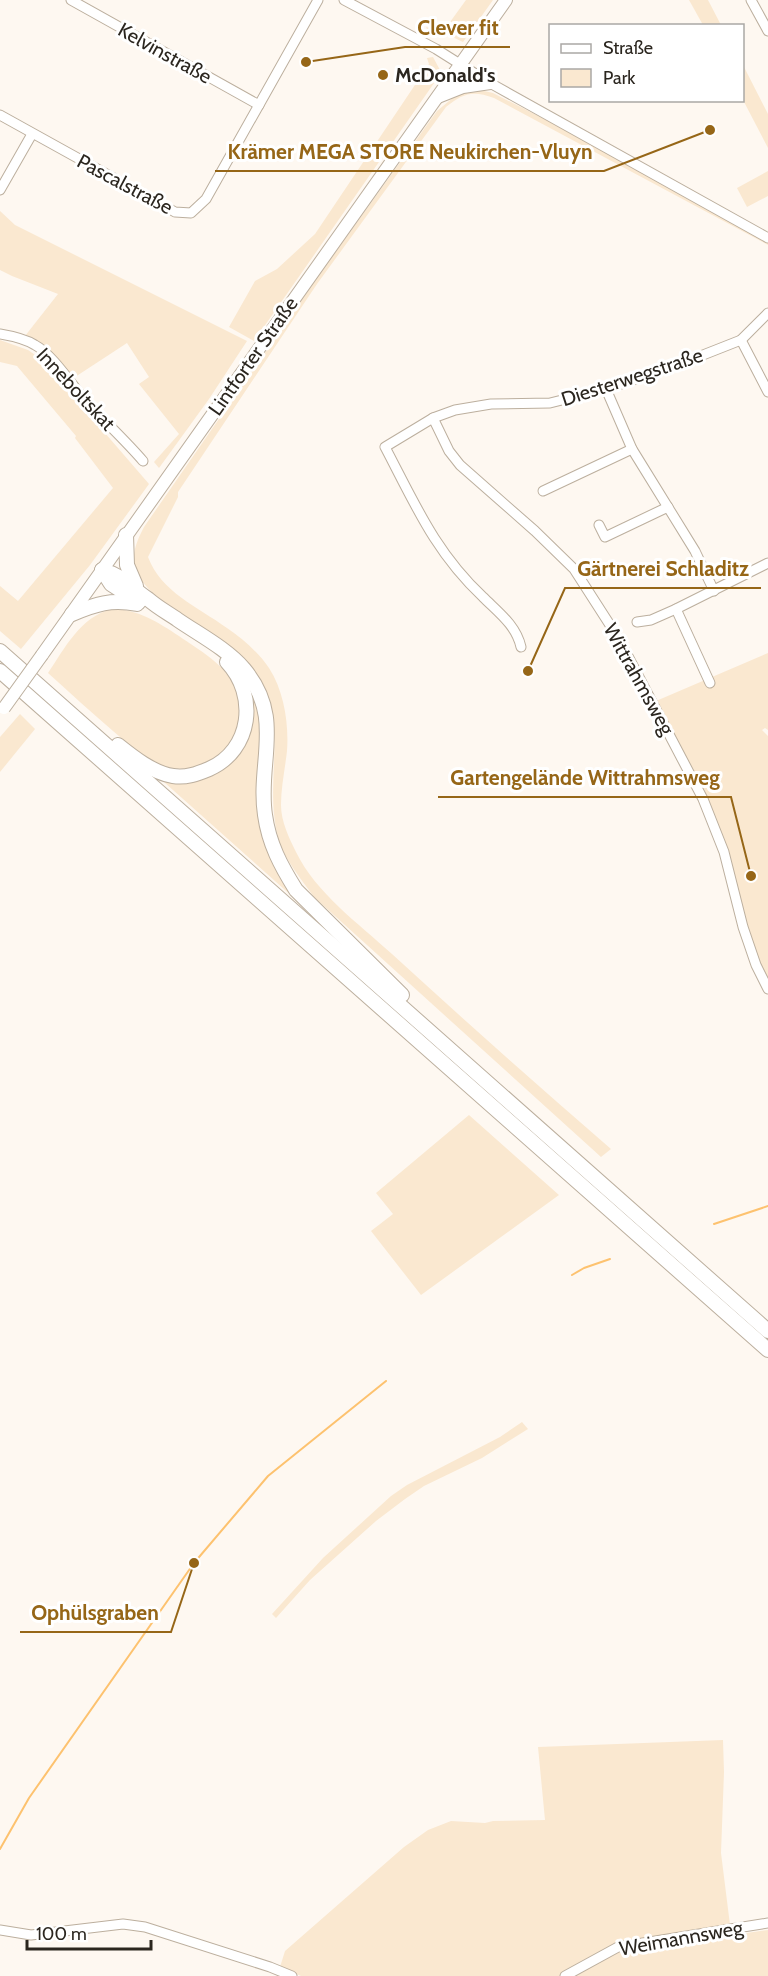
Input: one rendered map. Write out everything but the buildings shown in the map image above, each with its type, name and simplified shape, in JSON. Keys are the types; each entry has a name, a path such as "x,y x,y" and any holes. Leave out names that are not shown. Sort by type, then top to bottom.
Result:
{"highway":[{"path":"126,535 127,565 133,583 146,602 215,645 243,668 254,683 266,715 268,736 264,813 273,850 283,870 296,890 446,1038 462,1060"},
{"path":"55,700 87,720 127,752 152,768 173,776 194,776 217,766 232,752 241,738 246,722 247,703 243,684 229,664 213,649 146,602 118,575 102,570"},
{"path":"72,614 91,606 118,600 146,602"},
{"path":"0,651 768,1331"},
{"path":"0,671 768,1350"}],"main road":[{"name":"Lintforter Straße","path":"2,710 506,0"},
{"path":"437,98 463,87 490,84"}],"street":[{"name":"Kelvinstraße","path":"71,0 259,105"},
{"name":"Pascalstraße","path":"0,115 175,212 191,213 206,199 318,0"},
{"path":"344,0 768,238"},
{"path":"751,0 768,31"},
{"path":"0,190 32,134"},
{"name":"Diesterwegstraße","path":"521,647 519,637 504,616 447,559 429,532 385,447 433,418 455,410 491,404 550,403 606,389 741,340 768,313"},
{"name":"Inneboltskat","path":"0,334 37,345 45,352 143,461"},
{"path":"741,340 768,392"},
{"path":"606,389 632,449 695,551 714,591"},
{"name":"Wittrahmsweg","path":"433,418 448,451 460,465 574,568 619,639 692,776 715,826 743,927 756,965 768,989"},
{"path":"543,491 632,449"},
{"path":"599,525 606,537 668,507"},
{"path":"638,622 651,621 768,563"},
{"path":"676,609 710,683"},
{"name":"Weimannsweg","path":"565,1976 618,1947 768,1923"},
{"path":"0,1930 31,1935 123,1924 145,1927 292,1976"}],"green space":[{"path":"466,0 493,0 463,42 446,34 428,31 426,27 437,30 445,29"},
{"path":"689,0 708,0 720,24 702,24"},
{"path":"433,57 440,70 439,76 254,341 229,327 255,281 277,269 315,234 429,64 427,58"},
{"path":"744,67 768,114 768,148 744,102"},
{"path":"476,89 493,93 558,126 768,242 768,245 494,98 480,94 463,96 446,107 317,284 178,492 178,497 148,557 154,569 171,589 244,641 260,657 274,677 282,697 287,730 281,811 288,835 304,867 326,894 352,919 611,1149 601,1157 314,897 287,859 279,842 274,810 273,722 269,701 260,681 245,660 158,598 142,581 134,565 135,548 144,527 314,282 437,111 455,96"},
{"path":"768,171 768,196 747,207 737,188"},
{"path":"0,211 15,225 247,341 159,468 154,462 179,434 139,384 149,377 127,343 72,379 46,349 25,336 58,294 0,270"},
{"path":"0,340 28,350 41,359 149,484 90,565 21,649 0,631 0,586 18,601 113,488 75,438 76,436 17,366 0,362"},
{"path":"112,609 130,611 155,621 203,652 231,679 241,707 240,724 234,740 224,753 194,768 176,769 157,764 134,749 48,673 82,626 101,613"},
{"path":"768,653 768,730 765,728 762,730 768,736 768,979 756,955 727,852 656,701"},
{"path":"242,671 263,715 261,795 300,898 294,898 155,774 197,780 246,740"},
{"path":"20,714 35,729 0,772 0,737"},
{"path":"469,1115 559,1195 421,1295 371,1231 393,1214 376,1193"},
{"path":"522,1422 528,1429 482,1458 424,1486 376,1521 310,1580 276,1618 272,1614 323,1558 391,1496 407,1485 500,1437"},
{"path":"723,1740 721,1853 730,1925 617,1942 574,1975 621,1951 768,1930 768,1976 301,1976 280,1967 285,1951 404,1847 428,1830 451,1821 485,1823 545,1820 538,1747"}],"waterway":[{"path":"714,1224 768,1206"},
{"path":"572,1275 610,1259"},
{"path":"0,1849 29,1798 194,1563 268,1476 386,1381"}],"place":[{"name":"Clever fit","path":"306,62"},
{"name":"McDonald's","path":"383,75"},
{"name":"Krämer MEGA STORE Neukirchen-Vluyn","path":"710,130"},
{"name":"Gärtnerei Schladitz","path":"528,671"},
{"name":"Gartengelände Wittrahmsweg","path":"751,876"},
{"name":"Ophülsgraben","path":"194,1563"}]}
